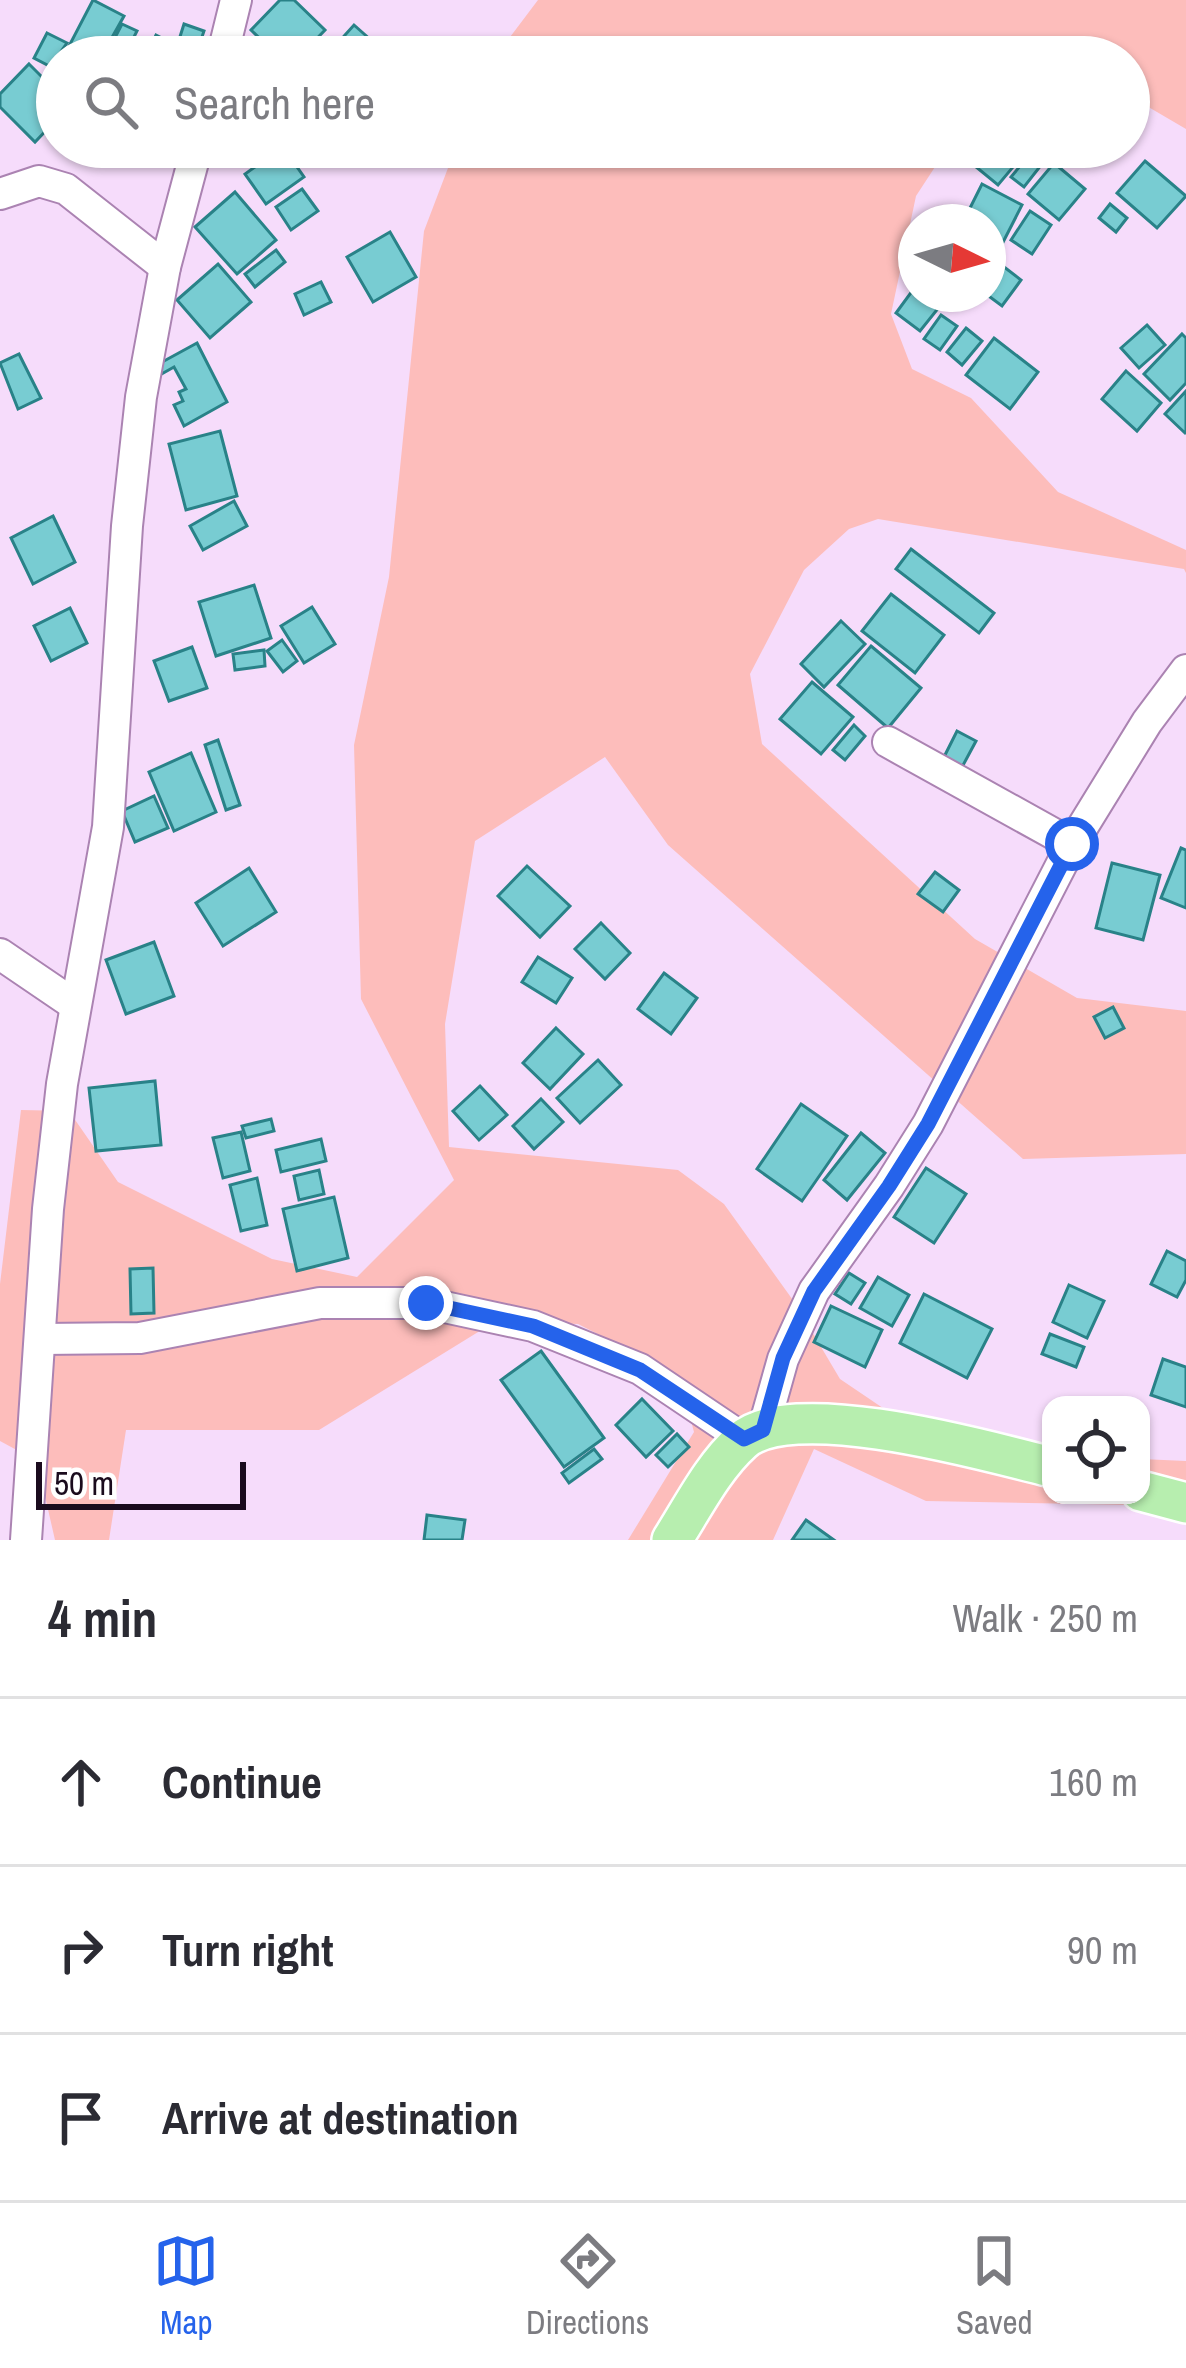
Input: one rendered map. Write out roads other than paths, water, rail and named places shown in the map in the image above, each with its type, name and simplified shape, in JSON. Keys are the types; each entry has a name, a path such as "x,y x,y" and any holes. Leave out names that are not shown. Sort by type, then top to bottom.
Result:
{"main road":[{"path":"672,1540 723,1463 753,1434 814,1424 868,1427 1042,1465"},
{"path":"1150,1493 1186,1503"}],"street":[{"path":"227,36 236,0"},
{"path":"26,1540 48,1209 75,1005 108,827 127,526 142,397 165,267 191,168"},
{"path":"0,194 39,182 66,189 165,267"},
{"path":"41,1340 140,1338 320,1303 426,1303 533,1326 640,1370 753,1434 814,1291 928,1124 1072,844 1147,722 1186,670"},
{"path":"888,742 1072,844"},
{"path":"0,954 75,1005"}]}
